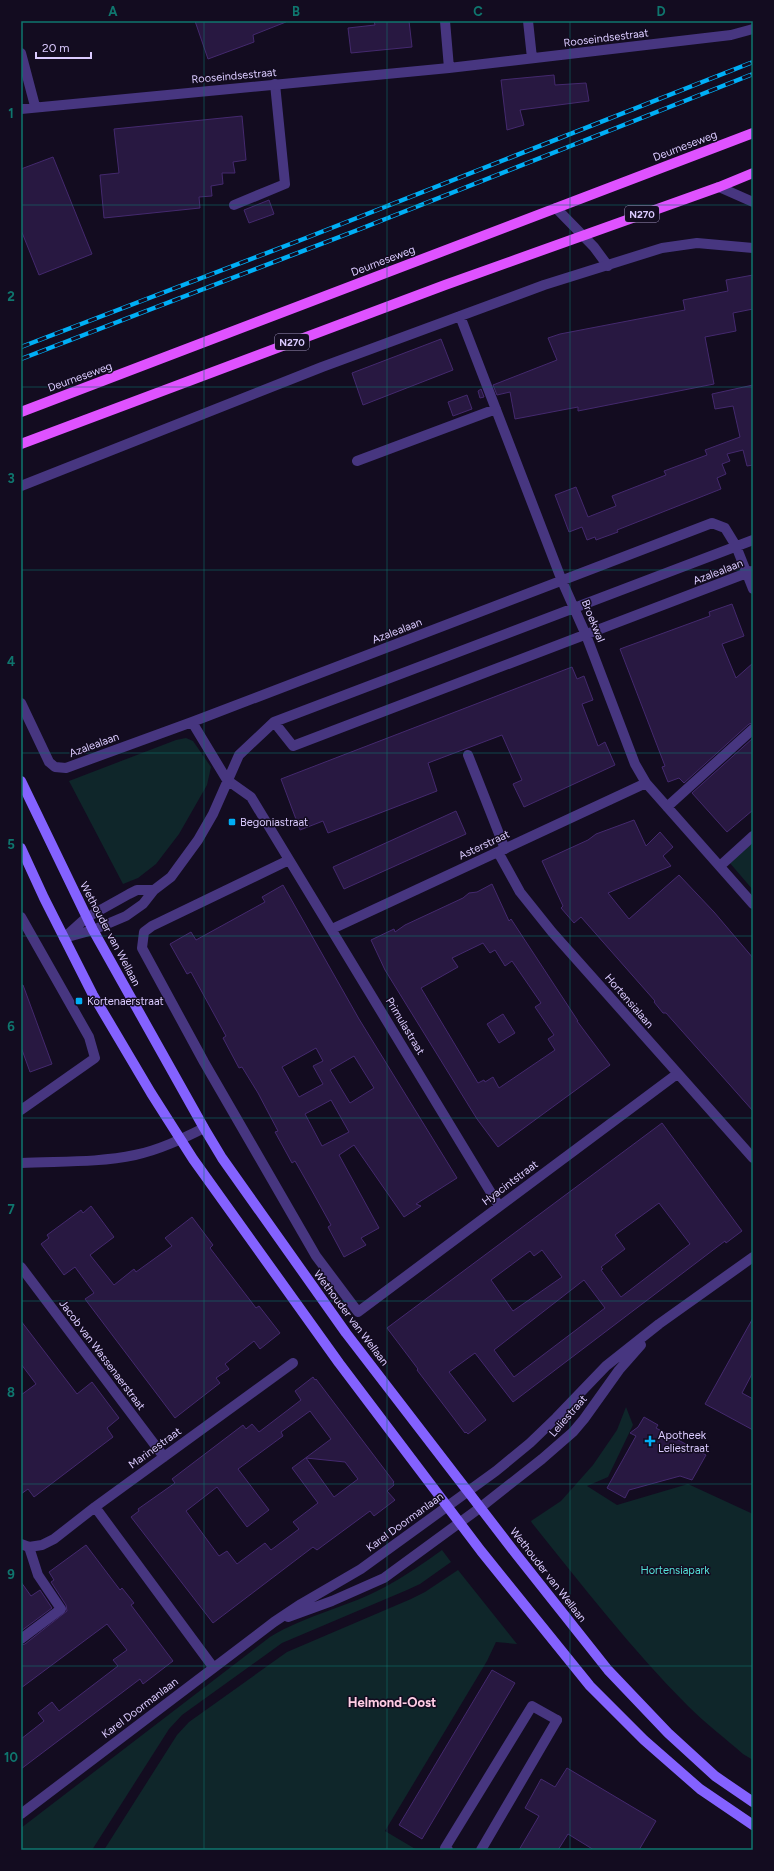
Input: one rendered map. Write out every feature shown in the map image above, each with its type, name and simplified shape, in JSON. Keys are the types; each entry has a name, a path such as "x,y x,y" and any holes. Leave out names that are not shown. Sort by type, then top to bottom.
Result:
{"main road":[{"name":"Deurneseweg","path":"21,412 753,133"},
{"name":"N270","path":"21,444 445,285 753,173"},
{"name":"Wethouder van Wellaan","path":"21,782 86,918 204,1128 222,1158 302,1272 468,1491 608,1670 644,1709 715,1776 753,1802"},
{"path":"21,848 64,938 104,1014 180,1140 335,1356 447,1506 590,1686 644,1740 700,1789 753,1825"}],"street":[{"path":"445,21 449,68"},
{"path":"528,21 532,58"},
{"name":"Rooseindsestraat","path":"21,109 35,106 449,68 731,35 753,29"},
{"path":"21,53 35,106"},
{"path":"234,205 285,184 276,84"},
{"path":"719,186 753,202"},
{"path":"556,208 594,247 608,266"},
{"path":"21,486 322,367 544,285 662,248 697,243 753,248"},
{"name":"Broekwal","path":"460,316 562,581 575,607 635,764 646,783 753,904"},
{"path":"358,461 496,409"},
{"name":"Azalealaan","path":"21,703 49,762 55,766 66,768 192,722 562,581 712,522 725,528 736,546"},
{"name":"Azalealaan","path":"64,938 93,930 126,916 144,904 154,890 171,877 198,840 213,814 239,755 274,722 753,540"},
{"path":"736,546 750,572 753,589"},
{"name":"Azalealaan","path":"274,722 294,746 750,572"},
{"path":"192,722 227,780"},
{"path":"667,807 753,729"},
{"name":"Hortensialaan","path":"468,755 501,850 520,892 552,932 753,1158"},
{"name":"Primulastraat","path":"227,780 251,797 499,1206"},
{"name":"Asterstraat","path":"332,929 646,783"},
{"path":"720,866 753,836"},
{"name":"Wethouder van Wellaan","path":"290,860 152,926 144,932 142,948 204,1062 316,1256 358,1312"},
{"path":"64,938 86,918 137,890 154,890"},
{"path":"21,917 89,1037 96,1058 21,1110"},
{"name":"Hyacintstraat","path":"358,1312 677,1074"},
{"path":"21,1163 118,1158 136,1155 180,1140 204,1128"},
{"name":"Leliestraat","path":"468,1491 530,1443 606,1366 659,1324 753,1257"},
{"name":"Jacob van Wassenaerstraat","path":"21,1267 164,1457"},
{"name":"Leliestraat","path":"460,1523 542,1459 573,1432 619,1370 659,1324"},
{"name":"Marinestraat","path":"25,1546 42,1544 54,1539 95,1507 293,1364"},
{"name":"Karel Doormanlaan","path":"21,1814 274,1622 301,1604 361,1569 468,1491"},
{"path":"95,1507 213,1668"},
{"name":"Karel Doormanlaan","path":"274,1622 332,1601 384,1578 460,1523"},
{"path":"21,1639 61,1609 38,1575 25,1546"},
{"path":"448,1850 445,1848 532,1706 557,1720 481,1850"}],"green space":[{"path":"186,738 193,741 211,767 207,785 179,834 156,864 138,878 123,884 69,781 176,740"},
{"path":"753,843 753,890 729,862"},
{"name":"Hortensiapark","path":"626,1407 633,1425 608,1477 587,1486 617,1505 688,1484 753,1514 753,1760 743,1754 701,1718 667,1684 607,1616 531,1521 561,1501 593,1465 617,1430"},
{"path":"442,1550 451,1562 420,1584 282,1643 182,1715 169,1729 92,1850 21,1850 21,1828 270,1637 284,1629 385,1587"},
{"path":"458,1570 517,1644 496,1642 487,1661 385,1831 417,1850 104,1850 177,1735 189,1722 287,1652 411,1599 425,1592"}],"building":[{"path":"195,21 286,22 253,35 254,42 208,59"},
{"path":"374,21 409,21 412,47 351,53 348,28 375,25"},
{"path":"554,75 555,85 586,83 589,101 520,110 524,125 507,130 501,80"},
{"path":"242,116 246,160 233,162 235,173 222,173 223,184 211,186 212,196 199,197 200,208 104,218 100,175 119,173 114,129"},
{"path":"53,157 92,254 39,275 21,230 21,169"},
{"path":"269,200 274,214 249,223 244,210"},
{"path":"753,275 753,309 733,313 736,331 705,337 714,384 578,411 578,407 515,419 510,392 497,395 493,385 557,360 548,338 560,334 685,310 683,300 728,291 726,280"},
{"path":"441,339 453,370 363,405 352,373"},
{"path":"753,385 753,465 747,466 743,450 727,454 730,461 722,464 726,474 717,478 721,489 617,530 618,532 596,540 595,537 587,540 582,527 569,532 555,495 576,487 588,517 616,506 612,496 666,475 664,471 707,455 705,450 740,437 733,406 715,409 712,394"},
{"path":"481,389 484,397 480,398 478,391"},
{"path":"467,395 472,409 453,416 448,402"},
{"path":"732,604 744,636 722,644 736,678 753,663 753,723 749,724 684,783 679,778 668,782 662,767 665,766 620,649 710,616 709,612"},
{"path":"572,667 577,679 584,676 593,700 582,704 598,746 605,742 615,765 524,807 513,784 522,780 502,735 428,763 437,791 328,833 323,821 300,830 281,779"},
{"path":"753,738 753,810 727,832 692,793"},
{"path":"456,811 466,834 344,889 333,867"},
{"path":"634,820 646,846 660,832 673,847 663,856 671,866 608,893 629,919 679,875 714,912 753,958 753,1111 666,1013 663,1013 654,1002 655,1001 581,917 574,923 561,908 563,906 542,861 588,840 596,834"},
{"path":"492,884 509,921 511,919 577,1021 610,1065 498,1147 477,1119 385,970 371,940 394,929 395,932 405,925 463,898 469,893 477,892","holes":["483,943 490,953 495,950 505,966 512,961 541,1003 535,1007 554,1035 548,1039 555,1050 499,1088 493,1077 485,1082 484,1080 478,1083 421,988 458,967 452,958"]},
{"path":"283,885 359,1019 457,1178 416,1204 421,1206 404,1217 354,1145 339,1155 379,1228 361,1238 366,1245 344,1257 328,1227 331,1225 295,1161 292,1163 275,1132 278,1131 258,1093 242,1067 239,1068 223,1038 226,1036 191,972 187,974 170,944 191,932 196,940 265,902 262,897","holes":["316,1048 323,1061 313,1066 323,1084 299,1097 282,1067","354,1056 374,1088 350,1103 330,1070","331,1100 349,1132 322,1146 305,1114"]},
{"path":"21,985 23,985 52,1064 30,1072 21,1047"},
{"path":"503,1014 515,1033 499,1043 487,1024"},
{"path":"662,1123 742,1231 726,1243 725,1241 513,1402 475,1353 449,1372 486,1420 468,1434 466,1432 465,1433 387,1328","holes":["659,1203 690,1244 621,1297 601,1270 603,1269 601,1267 625,1249 615,1235","542,1250 562,1277 513,1311 491,1280 530,1251 534,1256","584,1280 605,1308 514,1377 494,1350"]},
{"path":"91,1206 114,1237 90,1255 114,1285 134,1269 136,1272 172,1246 165,1238 192,1217 213,1245 210,1248 256,1308 259,1306 280,1333 260,1349 254,1341 225,1364 229,1369 216,1378 220,1383 175,1418 85,1299 94,1293 75,1267 64,1275 41,1244 49,1238 47,1235 81,1210 83,1213"},
{"path":"753,1318 753,1372 742,1393 753,1399 753,1430 705,1404"},
{"path":"21,1321 77,1394 92,1382 119,1418 107,1428 113,1437 34,1497 28,1489 21,1494 21,1395 36,1384 21,1364"},
{"path":"313,1377 315,1380 316,1379 394,1482 394,1485 387,1491 395,1500 374,1516 370,1511 317,1550 313,1547 213,1623 131,1517 139,1511 138,1509 175,1483 172,1479 243,1425 246,1429 252,1424 259,1432 301,1400 295,1391","holes":["310,1411 331,1439 292,1468 318,1503 293,1522 299,1529 271,1550 265,1543 237,1564 227,1551 219,1556 186,1511 217,1487 247,1527 269,1510 238,1469 283,1436 281,1432","306,1458 345,1462 358,1479 334,1497"]},
{"path":"644,1417 658,1425 656,1428 706,1455 692,1480 680,1476 629,1490 625,1498 607,1488 636,1436 630,1433 638,1427"},
{"path":"86,1545 120,1590 122,1588 134,1603 131,1605 173,1661 143,1684 140,1679 21,1769 21,1739 44,1721 38,1713 52,1702 59,1711 118,1666 113,1660 127,1650 107,1624 21,1688 21,1645 25,1644 67,1611 66,1605 51,1582 54,1580 49,1572"},
{"path":"21,1582 31,1596 40,1590 52,1608 21,1631"},
{"path":"492,1670 515,1683 422,1839 399,1825"},
{"path":"567,1768 656,1821 639,1850 594,1850 568,1834 558,1850 519,1850 539,1816 525,1808 541,1779 555,1787"}],"railway":[{"path":"21,347 306,238 753,62"},
{"path":"21,359 355,231 753,74"}],"place":[{"name":"Begoniastraat","path":"232,822"},
{"name":"Kortenaerstraat","path":"79,1001"},
{"name":"Apotheek Leliestraat","path":"650,1441"}],"district":[{"name":"Helmond-Oost","path":"392,1702"}]}
